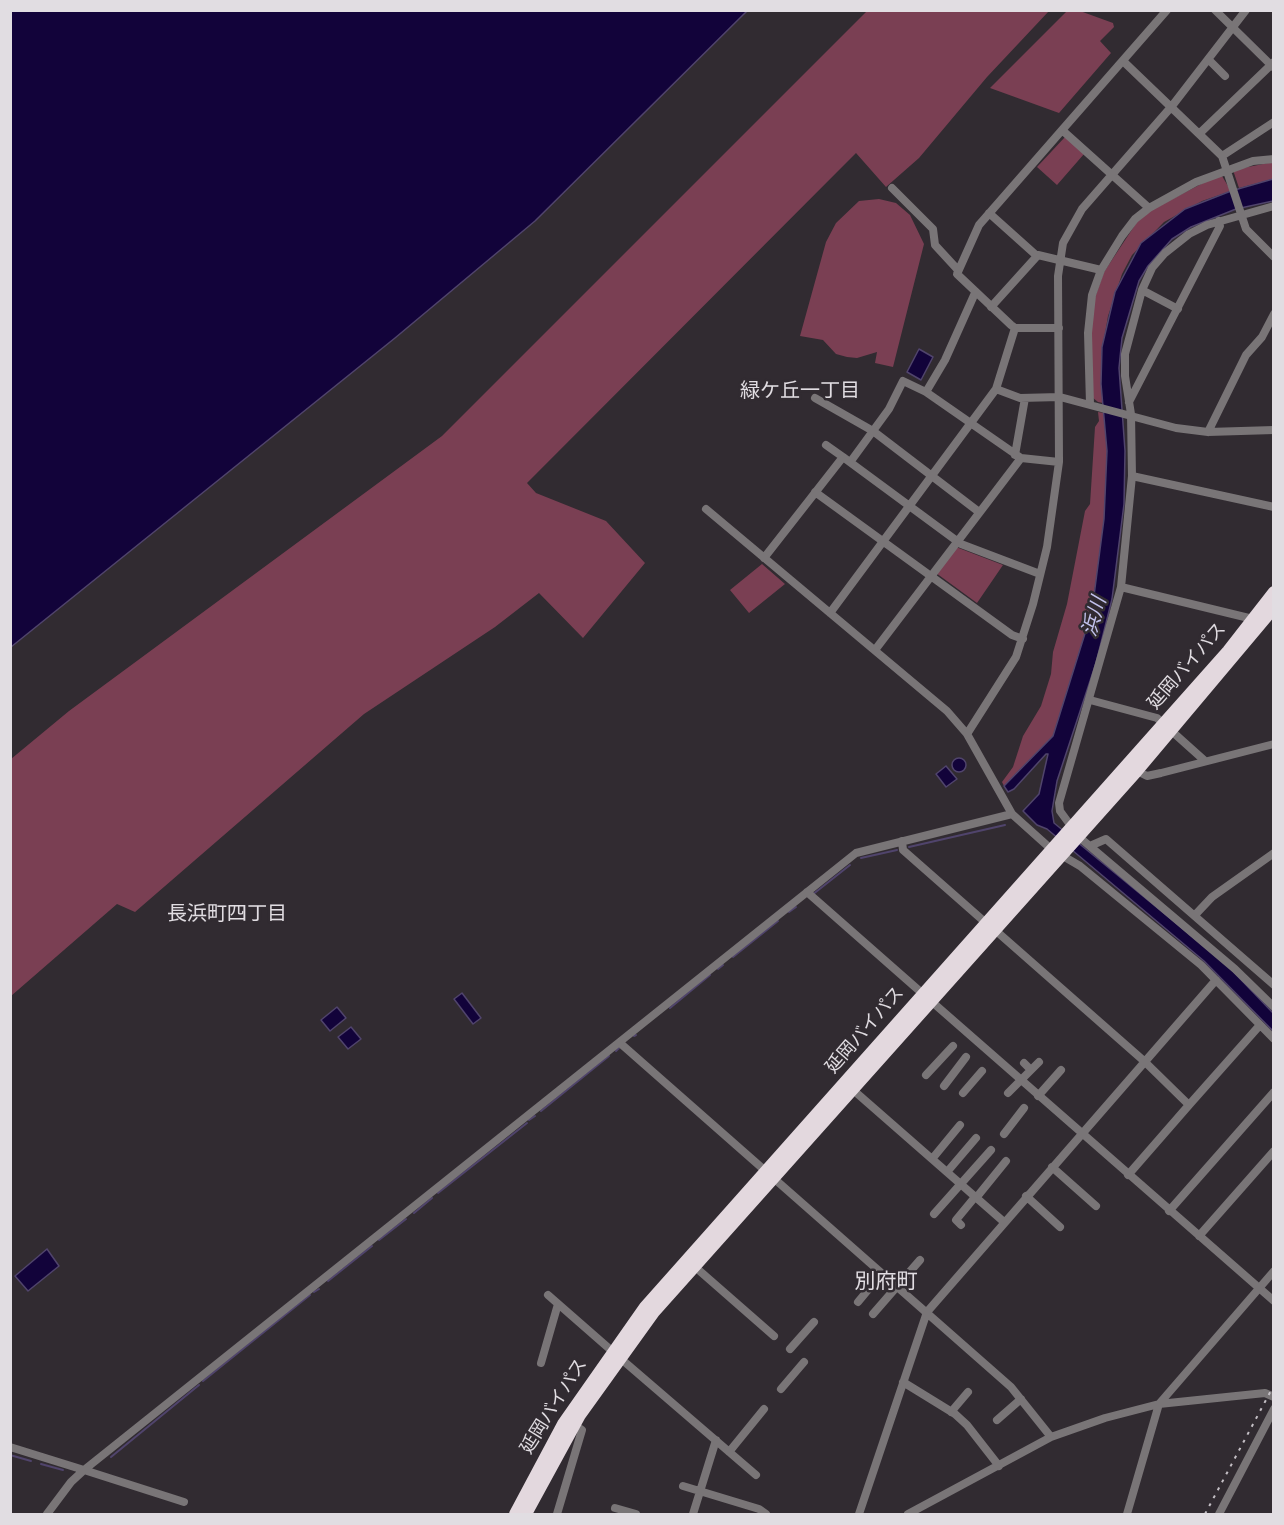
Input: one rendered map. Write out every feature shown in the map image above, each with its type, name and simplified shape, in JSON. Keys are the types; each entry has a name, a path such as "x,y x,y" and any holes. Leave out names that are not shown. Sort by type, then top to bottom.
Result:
{"highway":[{"name":"延岡バイパス","path":"1263,622 1274,592"},
{"name":"延岡バイパス","path":"515,1515 570,1422 645,1307 769,1174 1060,849 1164,724 1274,608"},
{"name":"延岡バイパス","path":"1074,833 1137,771 1164,724"},
{"name":"延岡バイパス","path":"616,1354 694,1266 769,1174 852,1089 927,997"},
{"name":"延岡バイパス","path":"526,1515 570,1422"}],"street":[{"path":"1059,328 1016,328 975,293 957,274 958,270 979,225 1167,10"},
{"path":"1200,132 1273,64 1215,10"},
{"path":"967,734 1006,674 1023,639 1052,515 1059,462 1059,260 1063,243 1075,219 1172,106 1246,10"},
{"path":"1208,59 1225,76"},
{"path":"1123,61 1200,132 1222,156 1249,234 1274,257"},
{"path":"1222,156 1274,122"},
{"path":"1062,130 1149,208"},
{"path":"1094,405 1088,333 1092,296 1101,270 1122,236 1135,219 1149,208 1196,182 1253,161 1274,159"},
{"path":"892,188 933,229 934,245 958,270"},
{"path":"1272,207 1220,221 1189,234 1165,253 1152,268 1142,290 1125,354 1132,476 1121,587 1059,803 1060,811 1074,833 1234,969 1274,1007"},
{"path":"989,213 1037,256 1101,270"},
{"path":"1129,402 1220,226 1220,221"},
{"path":"991,307 1037,256"},
{"path":"1142,290 1178,309"},
{"path":"926,392 945,360 975,293"},
{"path":"1208,432 1246,355 1262,337 1274,314"},
{"path":"830,613 934,477 996,389 1016,328"},
{"path":"764,558 815,492 873,431 889,410 903,381 926,392 1018,457 1059,462"},
{"path":"996,389 1025,398 1060,397 1176,428 1208,432 1274,430"},
{"path":"815,398 873,431 979,512"},
{"path":"875,650 1018,457 1025,398"},
{"path":"826,445 911,505 957,541 1040,574"},
{"path":"1132,476 1274,507"},
{"path":"815,492 1012,635 1023,639"},
{"path":"706,509 947,711 967,734 1012,814 1060,849 1216,980 1274,1039"},
{"path":"1121,587 1263,622"},
{"path":"1090,700 1164,724 1205,761"},
{"path":"1137,771 1147,776 1274,744"},
{"path":"47,1515 70,1482 84,1470 856,853 1012,814"},
{"path":"1090,846 1106,839 1274,985"},
{"path":"902,841 903,850 1144,1060 1188,1105"},
{"path":"1195,915 1212,897 1274,853"},
{"path":"807,892 1274,1301"},
{"path":"859,1515 927,1312 1216,980"},
{"path":"1128,1175 1260,1025"},
{"path":"620,1043 1011,1387 1051,1437"},
{"path":"926,1075 953,1046"},
{"path":"944,1086 966,1057"},
{"path":"1008,1093 1021,1080 1028,1066 1039,1062"},
{"path":"1038,1096 1061,1070"},
{"path":"963,1093 982,1071"},
{"path":"852,1089 1004,1222"},
{"path":"1169,1211 1274,1092"},
{"path":"1004,1134 1024,1107"},
{"path":"932,1159 960,1125"},
{"path":"947,1172 976,1138"},
{"path":"934,1214 991,1149"},
{"path":"1199,1236 1274,1151"},
{"path":"961,1225 956,1220 1006,1161"},
{"path":"1052,1167 1096,1206"},
{"path":"1026,1196 1060,1227"},
{"path":"873,1314 920,1260"},
{"path":"694,1266 774,1336"},
{"path":"1127,1515 1159,1404 1274,1271"},
{"path":"858,1302 882,1274"},
{"path":"548,1295 756,1475"},
{"path":"541,1363 558,1304"},
{"path":"790,1349 814,1322"},
{"path":"781,1389 804,1362"},
{"path":"903,1382 951,1412 967,1425 999,1466"},
{"path":"951,1412 968,1392"},
{"path":"908,1515 1051,1437 1132,1409 1265,1393 1274,1397"},
{"path":"997,1420 1021,1399"},
{"path":"729,1452 764,1409"},
{"path":"1219,1515 1274,1409"},
{"path":"556,1515 582,1430 570,1422"},
{"path":"693,1515 716,1440"},
{"path":"10,1447 184,1502"},
{"path":"683,1486 759,1509 766,1515"},
{"path":"615,1508 636,1515"}],"shaded area":[{"path":"867,11 1049,11 987,77 919,158 886,187 856,153 527,483 536,493 606,521 645,563 583,638 539,593 495,627 364,714 135,912 117,904 11,996 11,759 69,711 442,436"},
{"path":"1067,11 1080,11 1113,23 1114,27 1100,41 1111,53 1059,113 990,88"},
{"path":"1065,137 1084,154 1057,185 1037,167"},
{"path":"1273,162 1273,179 1239,188 1233,170"},
{"path":"1222,176 1231,191 1202,201 1164,222 1132,255 1122,274 1108,316 1101,357 1103,403 1098,402 1093,398 1091,333 1094,300 1104,272 1137,222 1151,210 1207,181"},
{"path":"879,199 896,203 910,215 924,244 893,367 875,363 877,352 857,358 847,357 836,354 823,340 800,336 826,242 836,223 859,201"},
{"path":"1098,412 1104,413 1105,419 1106,507 1096,582 1083,643 1053,736 1004,786 1002,782 1013,767 1023,736 1041,706 1051,674 1053,652 1067,604 1085,511 1090,504"},
{"path":"956,547 1003,565 977,603 936,573"},
{"path":"762,564 785,584 749,613 730,590"}],"water":[{"path":"11,10 747,11 535,221 395,338 11,647"},
{"name":"浜川","path":"1273,179 1273,201 1236,209 1191,227 1172,239 1148,266 1139,281 1122,338 1119,368 1125,451 1124,504 1112,599 1096,663 1057,781 1052,811 1054,823 1227,965 1273,1013 1273,1031 1204,961 1047,829 1037,825 1023,811 1039,794 1048,754 1014,789 1008,792 1004,786 1053,736 1092,611 1104,519 1107,451 1101,384 1102,347 1115,292 1141,243 1185,209 1231,191"},
{"path":"919,349 933,357 921,380 907,372"},
{"path":"956,758 962,758 966,765 962,772 956,772 952,768 952,762"},
{"path":"946,766 957,779 946,787 936,774"},
{"path":"462,993 481,1018 473,1024 454,999"},
{"path":"337,1007 346,1018 330,1031 321,1020"},
{"path":"351,1027 361,1039 348,1049 338,1037"},
{"path":"47,1249 59,1266 28,1291 15,1276"}],"waterway":[{"path":"909,847 1005,825"},
{"path":"861,858 897,850"},
{"path":"812,895 850,865"},
{"path":"789,912 796,907"},
{"path":"733,957 778,921"},
{"path":"718,969 723,965"},
{"path":"670,1008 710,975"},
{"path":"616,1051 619,1048"},
{"path":"541,1111 609,1056"},
{"path":"529,1120 535,1116"},
{"path":"438,1193 527,1123"},
{"path":"414,1213 432,1198"},
{"path":"379,1240 406,1219"},
{"path":"328,1281 372,1246"},
{"path":"314,1292 319,1289"},
{"path":"203,1381 310,1295"},
{"path":"111,1457 199,1385"},
{"path":"10,1455 31,1461"},
{"path":"41,1464 63,1470"}],"railway":[{"path":"1205,1514 1274,1385"}],"district":[{"name":"緑ケ丘一丁目","path":"800,393"},
{"name":"長浜町四丁目","path":"227,916"},
{"name":"別府町","path":"886,1283"}]}
